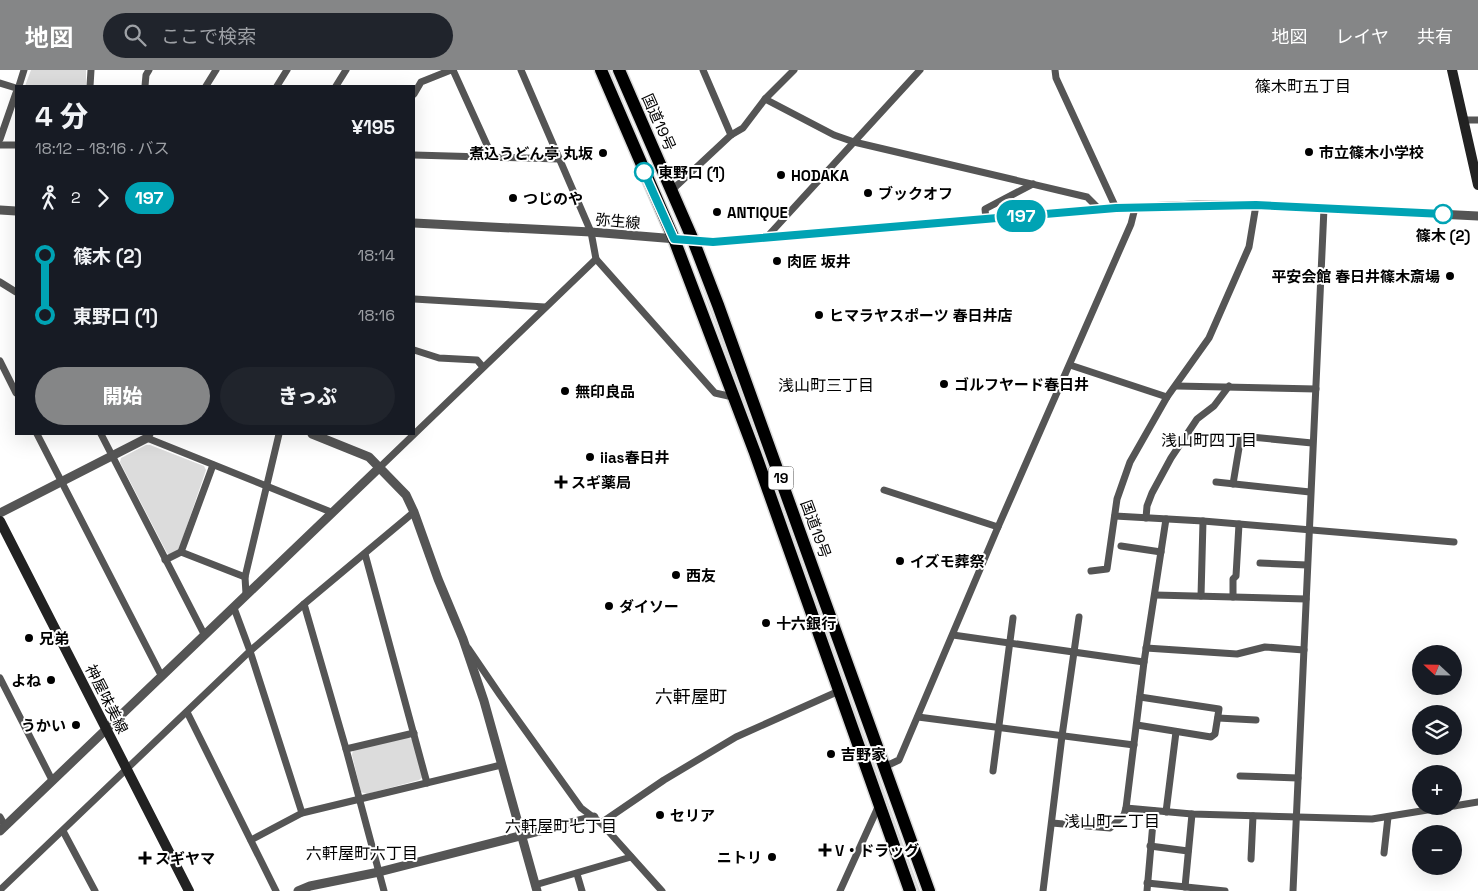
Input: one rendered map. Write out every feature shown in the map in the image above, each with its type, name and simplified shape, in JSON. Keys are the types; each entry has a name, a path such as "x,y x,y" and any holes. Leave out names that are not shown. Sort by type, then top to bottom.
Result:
{"highway":[{"name":"19","path":"601,70 674,239 755,453 910,891"},
{"name":"国道19号","path":"619,70 693,240 722,314 928,891"}],"main road":[{"path":"1452,70 1478,185"},
{"name":"神屋味美線","path":"0,521 188,891"}],"street":[{"path":"18,85 24,70"},
{"path":"90,85 91,70"},
{"path":"145,85 146,74 149,70"},
{"path":"207,85 216,70"},
{"path":"278,85 287,70"},
{"path":"337,85 346,70"},
{"path":"415,92 421,82 452,70 492,156"},
{"path":"521,70 591,232 596,259 715,393 733,397"},
{"path":"703,70 731,135"},
{"path":"671,191 731,135 743,128 765,99 794,70"},
{"path":"766,238 920,70"},
{"path":"1055,70 1056,78 1116,208"},
{"path":"0,83 15,87"},
{"path":"0,138 15,96"},
{"path":"765,99 834,135 854,142 1087,197 1100,210"},
{"path":"1464,120 1478,120"},
{"path":"0,145 15,145"},
{"path":"415,154 559,159"},
{"path":"986,219 985,209 1033,184"},
{"path":"1091,571 1107,569 1119,491 1130,462 1167,397 1209,338 1249,247 1256,205"},
{"name":"弥生線","path":"415,223 591,232 713,242 1116,208 1256,205 1478,216"},
{"path":"884,767 899,760 998,527 1131,224 1135,208"},
{"path":"1293,891 1324,208"},
{"path":"0,210 15,211"},
{"path":"415,433 596,259"},
{"path":"0,282 15,291"},
{"path":"415,299 545,307"},
{"path":"415,350 439,358 477,360 483,367"},
{"path":"0,361 15,391"},
{"path":"1070,364 1167,397"},
{"path":"1176,386 1316,389"},
{"path":"1146,518 1147,506 1152,493 1171,458 1197,419 1214,406 1229,386"},
{"path":"38,435 161,675"},
{"path":"101,435 204,634"},
{"path":"246,594 245,577 278,435"},
{"path":"314,435 369,457 406,495 463,639 484,701 536,888 631,857"},
{"path":"2,828 413,435"},
{"path":"0,513 148,436 213,465 331,512"},
{"path":"1233,484 1241,436 1312,443"},
{"path":"165,560 181,552 213,465"},
{"path":"1216,482 1310,492"},
{"path":"884,490 998,527"},
{"path":"0,890 64,831 250,651 414,512"},
{"path":"1115,516 1203,521 1454,542"},
{"path":"1052,823 1110,828 1124,815 1144,662 1166,519"},
{"path":"1201,596 1203,521"},
{"path":"1233,597 1239,524"},
{"path":"1121,546 1161,552"},
{"path":"181,552 245,577"},
{"path":"365,554 427,783"},
{"path":"1260,563 1307,566"},
{"path":"1155,595 1306,599"},
{"path":"304,604 346,749 384,891"},
{"path":"234,608 250,651 302,813"},
{"path":"1043,891 1079,616"},
{"path":"994,771 1013,618"},
{"path":"953,635 1144,662"},
{"path":"463,639 500,695 582,808 598,820 662,891"},
{"path":"1146,648 1237,654 1265,647 1304,650"},
{"path":"0,678 52,780"},
{"path":"298,891 310,886 379,872 520,835 598,820 736,737 839,692"},
{"path":"1137,725 1211,737 1215,734 1219,709 1140,697"},
{"path":"187,712 276,891"},
{"path":"918,717 1134,745"},
{"path":"1218,718 1256,720"},
{"path":"1166,812 1176,732"},
{"path":"346,749 414,733"},
{"path":"251,840 302,813 501,765"},
{"path":"1240,776 1298,778"},
{"path":"1462,805 1478,802"},
{"path":"840,891 879,805"},
{"path":"1126,808 1192,814 1372,819 1412,813"},
{"path":"1154,812 1147,887 1185,887 1225,891"},
{"path":"1185,887 1192,814"},
{"path":"1251,859 1253,816"},
{"path":"0,817 2,828"},
{"path":"1384,853 1388,817"},
{"path":"64,831 95,891"},
{"path":"1150,846 1188,851"},
{"path":"576,874 582,891"}],"shaded area":[{"path":"31,70 86,70 86,85 25,85"},
{"path":"608,70 610,70 671,216"},
{"path":"693,263 721,335 920,891 918,891"},
{"path":"146,445 204,466 206,470 178,552 170,555 167,553 120,462 121,458"},
{"path":"408,737 413,740 423,777 419,780 367,794 361,792 352,755 353,750"}],"bus line":[{"name":"197","path":"644,172 674,239 713,242 1116,208 1256,205 1443,214"}],"place":[{"name":"市立篠木小学校","path":"1309,152"},
{"name":"煮込うどん亭 丸坂","path":"603,153"},
{"name":"東野口 (1)","path":"644,172"},
{"name":"HODAKA","path":"781,175"},
{"name":"ブックオフ","path":"868,193"},
{"name":"つじのや","path":"513,198"},
{"name":"ANTIQUE","path":"717,212"},
{"name":"篠木 (2)","path":"1443,214"},
{"name":"肉匠 坂井","path":"777,261"},
{"name":"平安会館 春日井篠木斎場","path":"1450,276"},
{"name":"ヒマラヤスポーツ 春日井店","path":"819,315"},
{"name":"ゴルフヤード春日井","path":"944,384"},
{"name":"無印良品","path":"565,391"},
{"name":"iias春日井","path":"590,457"},
{"name":"スギ薬局","path":"561,482"},
{"name":"イズモ葬祭","path":"900,561"},
{"name":"西友","path":"676,575"},
{"name":"ダイソー","path":"609,606"},
{"name":"十六銀行","path":"766,623"},
{"name":"兄弟","path":"29,638"},
{"name":"よね","path":"51,680"},
{"name":"うかい","path":"76,725"},
{"name":"吉野家","path":"831,754"},
{"name":"セリア","path":"660,815"},
{"name":"V・ドラッグ","path":"825,850"},
{"name":"ニトリ","path":"772,857"},
{"name":"スギヤマ","path":"145,858"}],"district":[{"name":"篠木町五丁目","path":"1303,86"},
{"name":"浅山町三丁目","path":"826,385"},
{"name":"浅山町四丁目","path":"1209,440"},
{"name":"六軒屋町","path":"691,696"},
{"name":"浅山町二丁目","path":"1112,821"},
{"name":"六軒屋町七丁目","path":"561,826"},
{"name":"六軒屋町六丁目","path":"362,853"}]}
